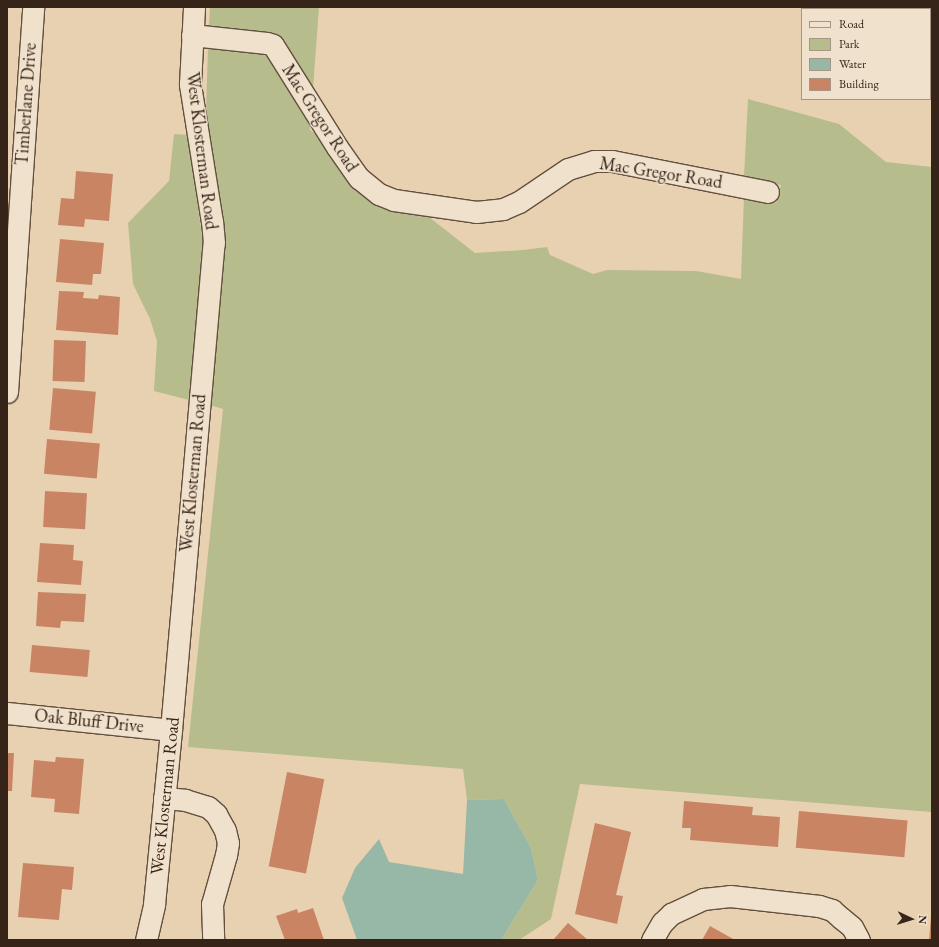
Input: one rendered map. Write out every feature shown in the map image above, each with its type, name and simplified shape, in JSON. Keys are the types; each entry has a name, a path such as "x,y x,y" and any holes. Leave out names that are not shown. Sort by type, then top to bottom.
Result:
{"street":[{"name":"Timberlane Drive","path":"7,392 33,7"},
{"name":"West Klosterman Road","path":"146,940 154,904 171,730 214,243 190,84 194,7"},
{"name":"Mac Gregor Road","path":"192,36 267,43 273,45 337,147 359,178 379,194 394,200 476,212 503,209 519,202 568,169 594,161 612,161 768,192"},
{"name":"Oak Bluff Drive","path":"7,713 171,730"},
{"path":"164,798 185,800 208,807 216,814 225,830 228,843 226,855 212,904 213,940"},
{"path":"652,940 662,924 671,914 703,899 730,896 819,906 832,910 852,927 859,940"}],"green space":[{"path":"210,7 319,7 313,89 282,40 209,28"},
{"path":"208,47 266,53 310,124 310,130 318,136 328,152 425,214 475,253 547,247 550,255 593,274 607,270 696,271 741,279 744,196 776,203 781,185 744,177 748,99 839,124 886,162 932,167 932,812 580,784 551,919 519,940 501,940 538,880 531,848 504,799 467,800 463,769 188,747 223,409 210,405 225,244 223,222 206,114"},
{"path":"174,134 188,135 203,243 189,400 154,391 157,341 150,319 133,284 128,223 169,181"}],"water":[{"path":"504,799 531,848 538,880 501,940 357,940 342,898 355,868 379,839 389,862 463,874 467,800"}],"building":[{"path":"76,171 113,174 109,221 85,219 84,227 58,225 61,198 74,199"},
{"path":"60,239 104,243 101,274 93,274 92,285 56,282"},
{"path":"59,291 84,292 83,298 98,299 99,295 120,297 118,335 56,330"},
{"path":"54,340 86,341 85,382 53,381"},
{"path":"53,388 96,392 92,434 49,430"},
{"path":"47,439 100,444 97,478 44,474"},
{"path":"45,491 87,493 85,529 43,527"},
{"path":"40,543 74,545 73,560 83,561 81,585 37,582"},
{"path":"38,592 86,594 84,622 61,621 60,628 36,626"},
{"path":"32,645 90,650 87,677 30,672"},
{"path":"7,753 14,753 12,791 7,791"},
{"path":"56,757 84,759 79,814 54,812 55,799 31,797 34,760 55,762"},
{"path":"287,772 324,779 306,873 269,866"},
{"path":"684,801 753,807 752,815 780,817 778,847 690,840 691,828 682,828"},
{"path":"799,811 908,820 904,857 796,848"},
{"path":"595,823 631,832 616,895 623,896 617,924 575,914"},
{"path":"23,863 74,867 72,890 62,889 59,920 18,917"},
{"path":"313,908 324,940 285,940 276,916 297,909 298,913"},
{"path":"931,916 932,940 929,940"},
{"path":"568,923 588,940 553,940"},
{"path":"710,926 735,940 702,940"}]}
